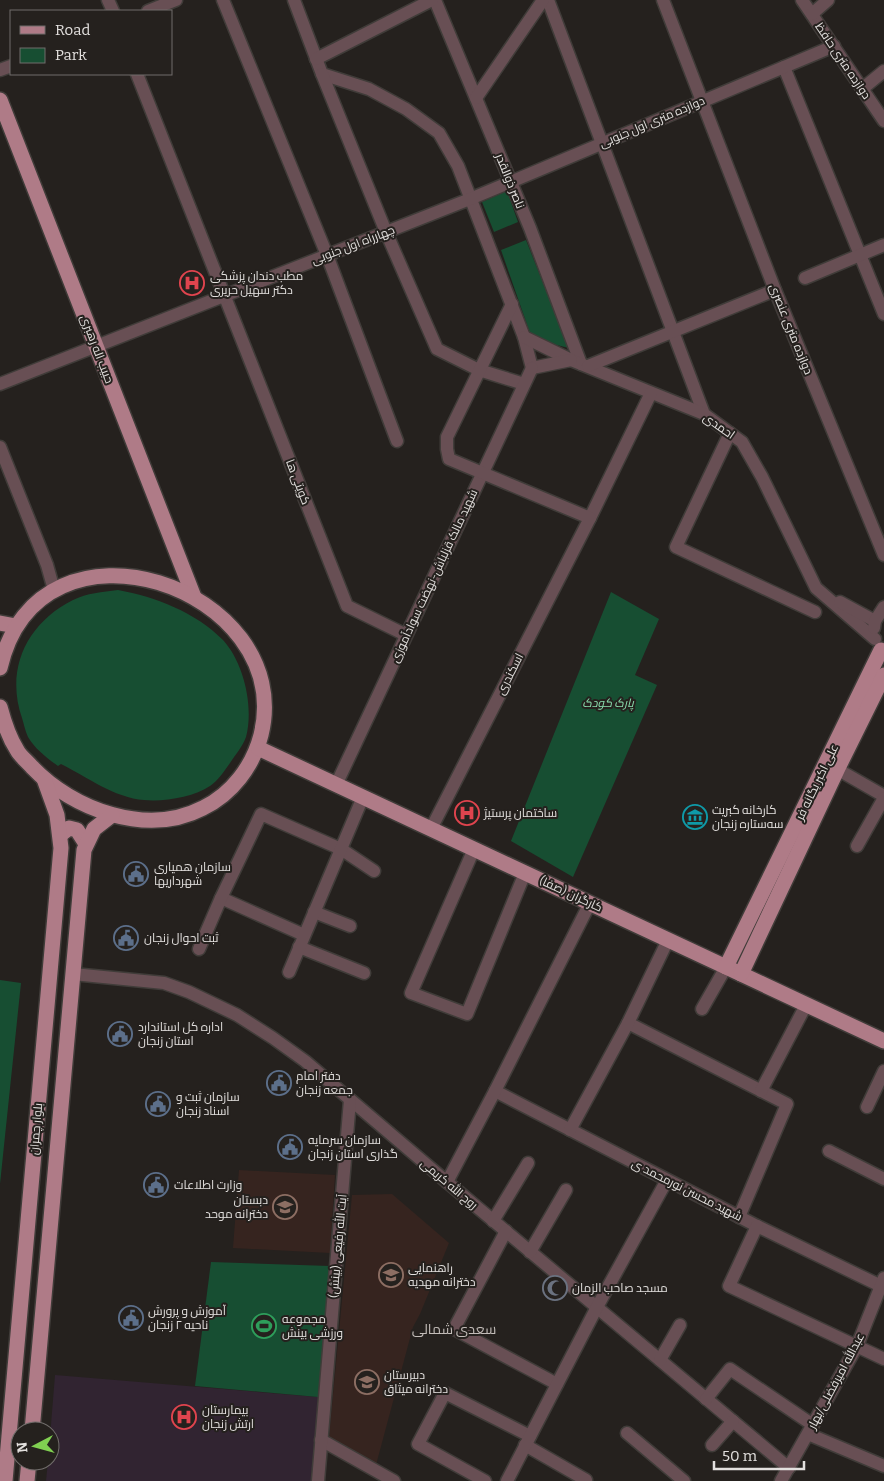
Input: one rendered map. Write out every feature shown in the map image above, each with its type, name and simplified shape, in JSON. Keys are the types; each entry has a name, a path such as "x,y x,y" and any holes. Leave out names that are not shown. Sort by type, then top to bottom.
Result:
{"main road":[{"name":"حبیب اله رهبری","path":"0,100 194,597"},
{"path":"0,668 4,650 16,626 32,606 54,590 78,579 118,575 157,581 194,597 232,629 244,642 258,667 264,693 264,721 258,748 245,772 226,793 203,808 178,818 150,820 112,815 76,801 44,779 18,751 5,728 0,707"},
{"path":"0,623 16,626"},
{"name":"علی اکبر یگانه فر","path":"741,974 832,766 880,648"},
{"name":"علی اکبر یگانه فر","path":"726,967 832,766 884,675"},
{"name":"کارگران (صفا)","path":"258,748 884,1041"},
{"name":"بلوار چمران","path":"5,1481 61,848 57,815 44,779"},
{"name":"بلوار چمران","path":"33,1421 84,850 94,829 112,815"},
{"path":"60,835 69,828 78,830 86,844"},
{"path":"27,1237 49,1238"}],"street":[{"path":"151,10 176,0"},
{"path":"223,0 327,255 397,441"},
{"path":"294,0 386,232 437,349 479,370 524,384"},
{"path":"316,59 432,0"},
{"name":"ناصر ذوالقدر","path":"435,0 510,181 580,363"},
{"path":"476,98 543,0"},
{"path":"548,0 704,414"},
{"name":"دوازده متری عنصری","path":"663,0 775,290 884,554"},
{"name":"دوازده متری حافظ","path":"802,0 884,121"},
{"path":"812,14 828,0"},
{"name":"دوازده متری اول جنوبی","path":"470,199 834,46"},
{"path":"784,67 884,314"},
{"path":"862,89 884,70"},
{"path":"322,74 369,89 406,109 439,133 458,166 512,304 524,337 532,368 580,363 673,331 775,290"},
{"name":"کویتی ها","path":"137,75 347,606 406,635"},
{"name":"چهارراه اول جنوبی","path":"0,384 470,199"},
{"path":"805,278 884,245"},
{"path":"512,304 447,437 449,459 590,518"},
{"name":"احمدی","path":"524,337 580,363 704,414 742,442 762,477 816,588 880,648"},
{"name":"شهید مالک قزلباش-نهضت سوادآموزی","path":"336,785 532,368"},
{"name":"اسکندری","path":"431,829 590,518 651,393"},
{"path":"730,433 676,546 815,612"},
{"path":"0,447 47,566 54,590"},
{"path":"816,588 875,621"},
{"path":"880,648 875,621 884,608"},
{"path":"832,766 884,797 857,846"},
{"path":"288,972 363,797"},
{"path":"199,949 261,814 340,849 374,871"},
{"path":"474,849 411,993 467,1014 525,873"},
{"path":"221,898 364,973"},
{"path":"447,1182 590,903"},
{"path":"314,912 350,926"},
{"path":"570,1130 628,1023 668,940"},
{"path":"702,1009 726,967"},
{"name":"روح الله کریمی","path":"73,974 164,983 190,992 237,1014 273,1038 305,1061 733,1421 786,1476"},
{"path":"761,1091 806,1005"},
{"path":"628,1023 787,1104 739,1217"},
{"path":"867,1108 884,1071"},
{"name":"شهید محسن نورمحمد ی","path":"495,1091 757,1226 882,1282"},
{"name":"آیت الله رفیعی (بینش)","path":"318,1481 350,1100"},
{"path":"829,1150 884,1179"},
{"path":"493,1221 528,1163"},
{"path":"507,1481 597,1307 667,1180"},
{"path":"530,1252 566,1190"},
{"path":"757,1226 729,1286 884,1359"},
{"path":"506,1231 454,1329 557,1384"},
{"name":"عبدالله امیرفضلی/بهار","path":"786,1476 857,1346 882,1282"},
{"path":"660,1360 680,1324"},
{"path":"706,1399 730,1370 811,1429 884,1466"},
{"path":"485,1481 418,1444 445,1393 528,1440 586,1480"},
{"path":"712,1445 733,1421"},
{"path":"627,1433 684,1481"},
{"path":"321,1440 394,1481"}],"shaded area":[{"name":"دبستان دخترانه موحد","path":"239,1170 335,1175 330,1253 233,1248"},
{"path":"392,1194 449,1243 413,1327 376,1465 329,1437 352,1195"},
{"name":"بیمارستان ارتش زنجان","path":"55,1375 318,1397 311,1481 46,1481 47,1471 60,1471 60,1421 51,1421"}],"green space":[{"path":"507,191 518,222 494,232 482,202"},
{"path":"526,240 569,348 532,339 501,250"},
{"path":"118,590 161,602 200,621 223,640 237,661 242,673 249,712 246,737 219,778 210,786 196,793 160,800 144,800 122,795 61,764 58,766 38,749 27,735 17,700 16,682 24,649 32,635 43,621 73,600 89,594"},
{"name":"پارک کودک","path":"611,592 659,619 635,675 657,685 573,877 511,841"},
{"path":"0,980 21,983 0,1184"},
{"name":"مجموعه ورزشی بینش","path":"211,1262 330,1266 318,1397 195,1386"}],"place":[{"name":"مطب دندان پزشکی دکتر سهیل حریری","path":"192,283"},
{"name":"ساختمان پرستیژ","path":"467,813"},
{"name":"کارخانه کبریت سه‌ستاره زنجان","path":"695,817"},
{"name":"سازمان همیاری شهرداریها","path":"136,874"},
{"name":"ثبت احوال زنجان","path":"126,938"},
{"name":"اداره کل استاندارد استان زنجان","path":"120,1034"},
{"name":"دفتر امام جمعه زنجان","path":"279,1083"},
{"name":"سازمان ثبت و اسناد زنجان","path":"158,1104"},
{"name":"سازمان سرمایه گذاری استان زنجان","path":"290,1147"},
{"name":"وزارت اطلاعات","path":"156,1185"},
{"name":"دبستان دخترانه موحد","path":"285,1207"},
{"name":"راهنمایی دخترانه مهدیه","path":"391,1275"},
{"name":"مسجد صاحب الزمان","path":"555,1288"},
{"name":"آموزش و پرورش ناحیه ۲ زنجان","path":"131,1318"},
{"name":"مجموعه ورزشی بینش","path":"264,1326"},
{"name":"دبیرستان دخترانه میثاق","path":"367,1382"},
{"name":"بیمارستان ارتش زنجان","path":"184,1417"}],"district":[{"name":"سعدی شمالی","path":"454,1329"}]}
